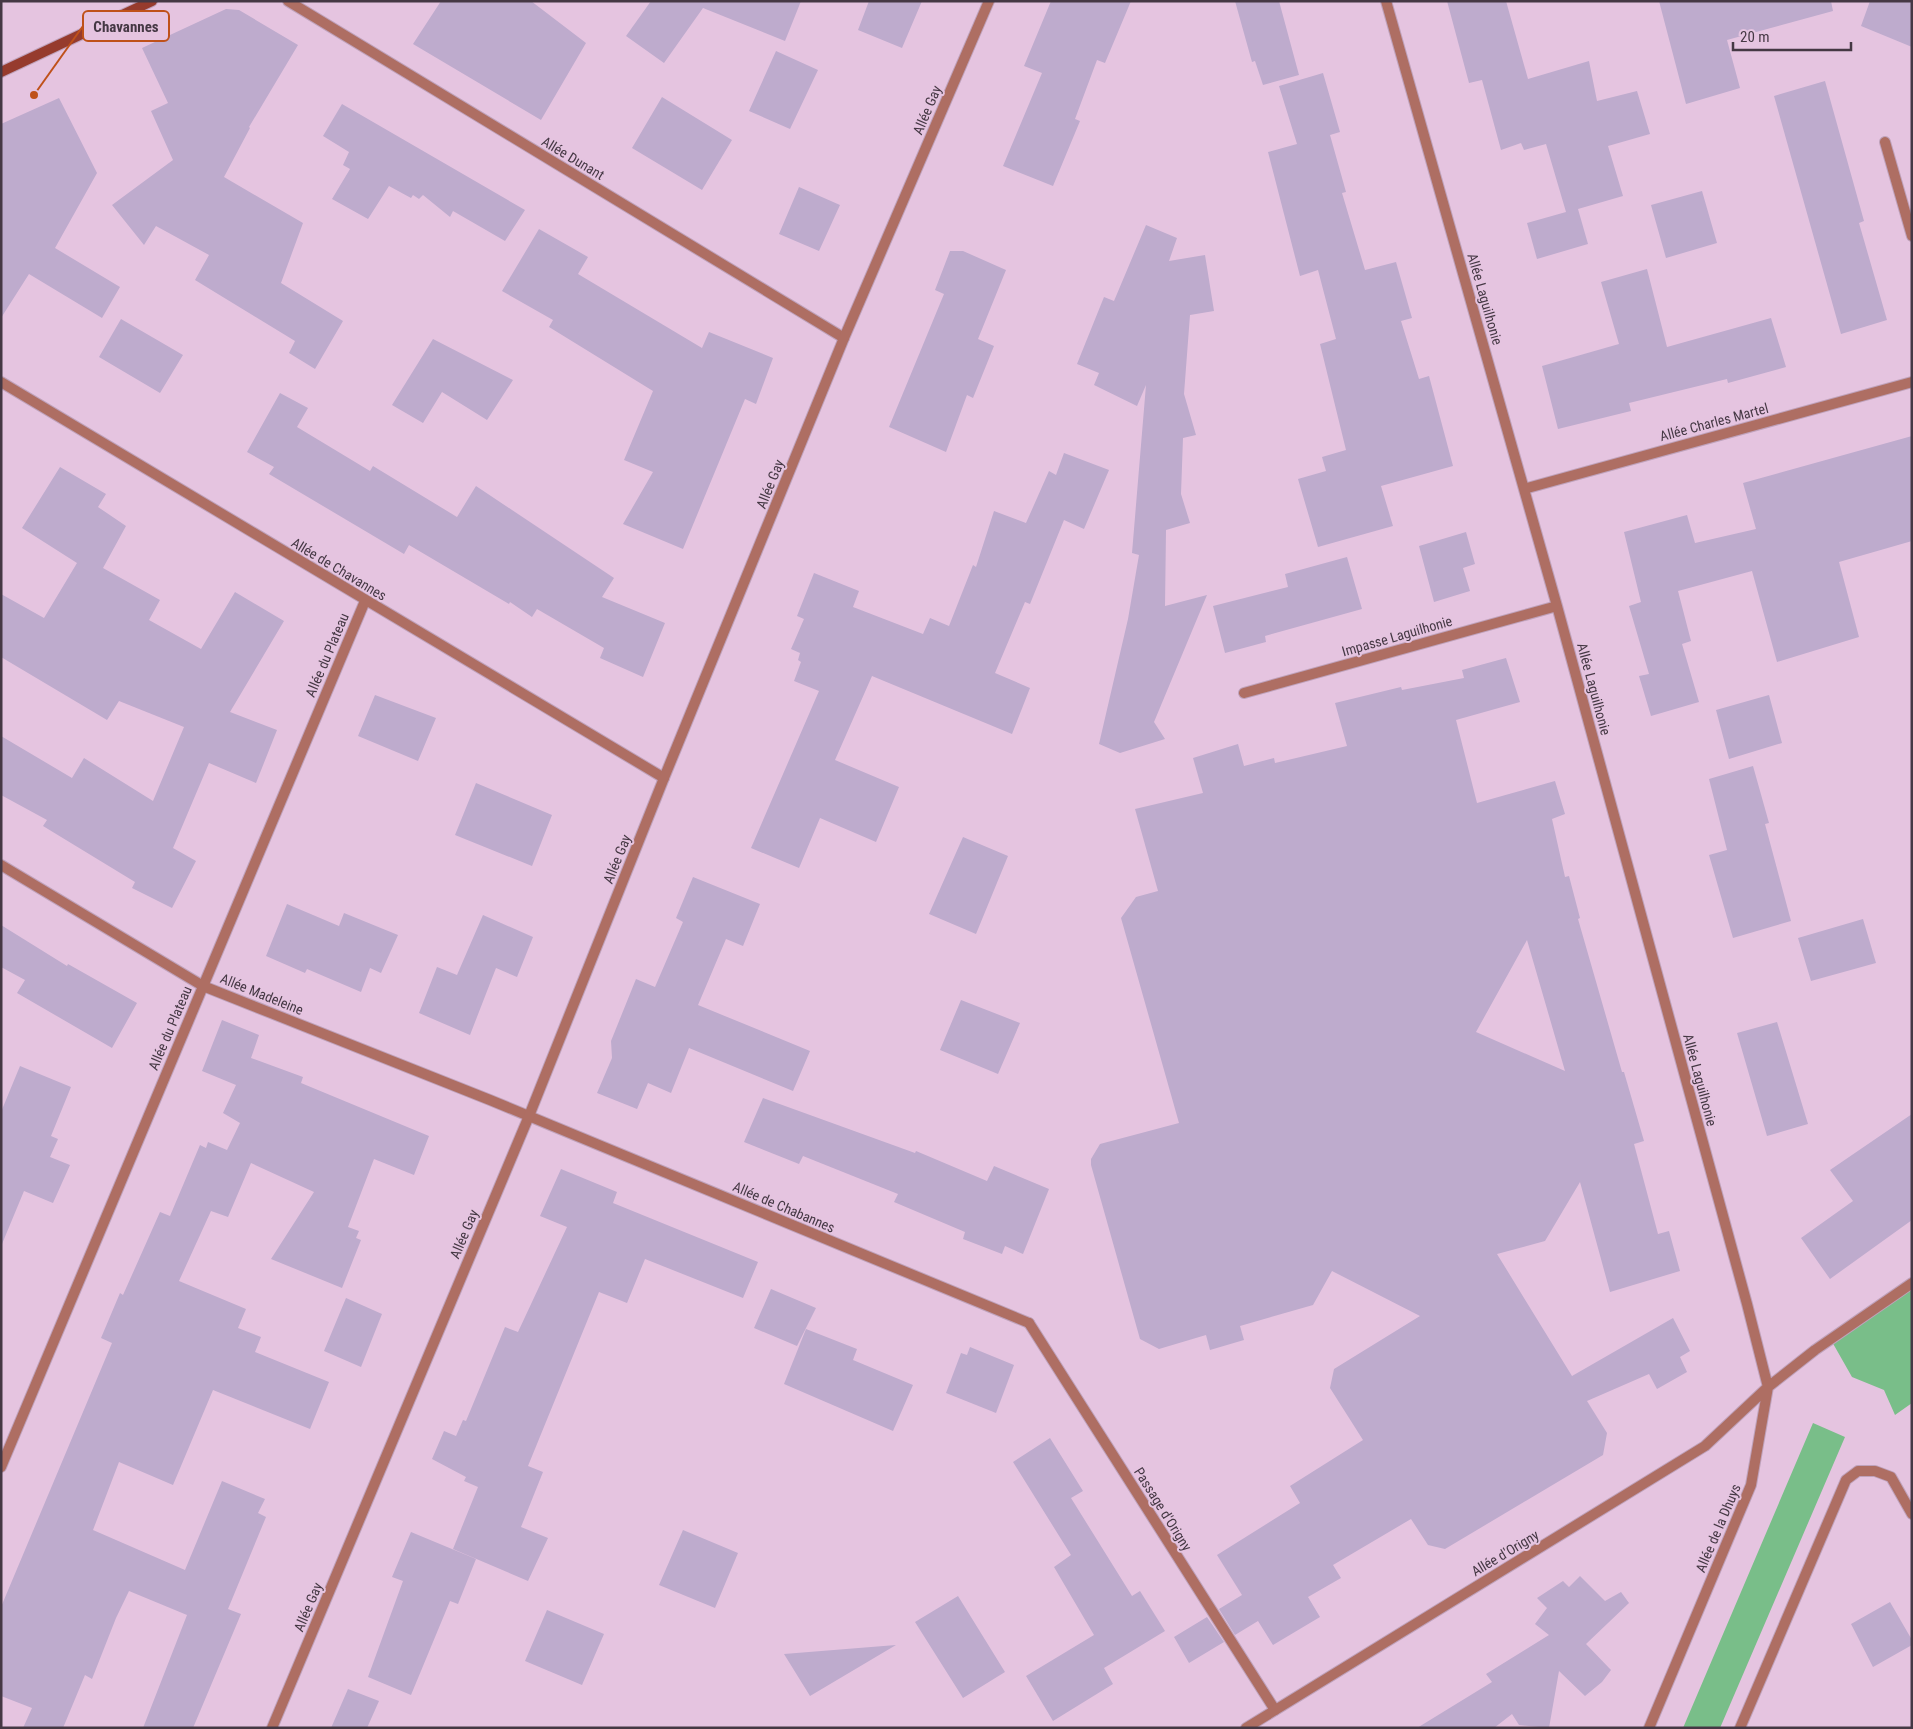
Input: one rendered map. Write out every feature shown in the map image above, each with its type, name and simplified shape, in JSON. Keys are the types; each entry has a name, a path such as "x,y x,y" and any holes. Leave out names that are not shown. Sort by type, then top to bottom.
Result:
{"main road":[{"path":"1,72 152,1"}],"street":[{"name":"Allée Dunant","path":"288,1 844,338"},
{"name":"Allée Gay","path":"272,1728 529,1116 664,778 844,338 989,1"},
{"name":"Allée Laguilhonie","path":"1386,1 1557,606 1768,1387"},
{"path":"1885,142 1912,236"},
{"name":"Allée de Chavannes","path":"1,382 664,778"},
{"name":"Allée Charles Martel","path":"1524,489 1912,382"},
{"name":"Allée du Plateau","path":"1,1467 365,601"},
{"name":"Impasse Laguilhonie","path":"1244,692 1557,606"},
{"name":"Allée Madeleine","path":"1,865 203,986 529,1116"},
{"name":"Allée de Chabannes","path":"529,1116 1029,1323"},
{"path":"1768,1387 1816,1350 1912,1283"},
{"name":"Passage d'Origny","path":"1029,1323 1274,1710"},
{"name":"Allée d'Origny","path":"1246,1728 1706,1446 1768,1387"},
{"name":"Allée de la Dhuys","path":"1649,1728 1751,1485 1768,1387"},
{"path":"1740,1728 1846,1480 1858,1471 1875,1471 1891,1477 1912,1514"}],"green space":[{"path":"1912,1283 1912,1403 1895,1415 1884,1390 1852,1377 1831,1340"},
{"path":"1813,1423 1845,1437 1720,1728 1683,1728"}],"building":[{"path":"441,1 531,1 586,43 541,120 413,44"},
{"path":"651,1 801,1 785,41 703,8 664,63 626,36"},
{"path":"869,1 922,1 902,48 858,30"},
{"path":"1051,1 1131,1 1105,63 1097,60 1075,119 1080,121 1053,186 1003,166 1042,73 1024,66"},
{"path":"1235,1 1279,1 1299,75 1263,85 1255,61 1252,62"},
{"path":"1447,1 1506,1 1528,79 1589,61 1597,101 1637,91 1650,134 1608,146 1623,196 1578,209 1588,244 1537,259 1527,223 1566,212 1546,144 1524,150 1521,143 1501,150 1482,80 1469,83"},
{"path":"1659,1 1831,1 1833,11 1727,40 1740,88 1686,104"},
{"path":"1870,1 1912,1 1912,47 1861,26"},
{"path":"226,9 239,10 298,45 249,127 224,177 303,223 281,283 343,321 315,369 289,353 295,341 195,280 209,255 156,226 144,245 112,205 173,160 151,111 168,103 142,48"},
{"path":"776,51 818,70 790,129 749,111"},
{"path":"1323,73 1340,132 1330,135 1346,192 1342,193 1365,270 1396,262 1412,318 1401,321 1419,379 1429,376 1453,466 1381,486 1393,526 1318,547 1298,479 1326,471 1322,457 1346,450 1320,344 1336,339 1318,270 1300,276 1268,152 1297,144 1279,86"},
{"path":"1825,81 1864,221 1859,223 1887,320 1841,334 1774,96"},
{"path":"662,97 732,140 702,190 632,148"},
{"path":"59,98 97,173 55,248 120,287 102,318 29,274 1,318 1,124"},
{"path":"342,104 525,210 505,241 453,211 450,217 423,195 419,199 413,195 411,198 389,186 368,219 332,199 350,169 343,165 349,152 323,136"},
{"path":"799,187 840,205 819,251 779,234"},
{"path":"1702,191 1717,243 1666,258 1651,205"},
{"path":"1146,225 1177,238 1169,261 1205,255 1214,311 1190,315 1184,394 1196,435 1183,438 1181,494 1190,523 1166,530 1165,606 1207,595 1154,722 1165,739 1120,753 1099,744 1128,619 1139,555 1132,553 1146,385 1137,406 1094,385 1099,373 1077,364 1104,297 1114,301"},
{"path":"539,229 588,257 578,274 702,348 709,332 773,358 756,404 745,399 683,549 623,524 653,472 624,460 653,391 549,327 553,320 502,291"},
{"path":"950,251 963,251 1006,270 978,339 994,346 973,398 967,395 946,452 889,427 944,294 935,290"},
{"path":"1647,269 1667,347 1771,318 1786,367 1728,383 1727,379 1629,403 1631,411 1558,429 1542,366 1619,344 1601,282"},
{"path":"121,319 183,355 160,393 99,357"},
{"path":"433,339 513,380 487,420 442,392 423,423 392,405"},
{"path":"280,393 308,408 297,427 370,471 373,466 457,517 476,486 614,578 602,597 665,623 643,677 600,658 604,648 537,609 532,617 510,602 509,604 409,545 404,554 269,474 274,467 247,452"},
{"path":"1912,436 1912,541 1839,562 1859,637 1777,662 1752,571 1678,591 1691,641 1682,644 1699,702 1651,716 1639,676 1649,674 1629,606 1641,602 1624,532 1687,515 1695,543 1756,529 1743,483"},
{"path":"1064,453 1109,470 1084,529 1064,520 1030,604 1025,602 995,673 1030,688 1012,734 872,676 835,760 899,787 876,842 820,818 799,868 751,848 819,691 794,681 801,662 798,660 800,653 791,649 804,619 797,616 814,573 859,591 853,607 923,634 930,618 949,626 973,565 976,567 994,511 1026,523 1049,471 1056,475"},
{"path":"60,467 106,494 98,507 126,526 103,568 160,600 149,620 201,649 235,592 284,621 230,712 277,730 256,783 209,763 173,848 196,861 172,908 132,888 135,882 43,826 47,820 1,795 1,736 72,778 84,758 153,801 184,727 119,701 107,720 1,657 1,594 44,618 77,563 22,528"},
{"path":"1466,532 1475,564 1463,568 1470,591 1434,602 1419,546"},
{"path":"1347,557 1362,609 1265,636 1266,642 1225,653 1213,606 1288,587 1285,574"},
{"path":"1506,658 1520,702 1456,720 1477,803 1555,781 1565,814 1552,819 1565,877 1569,876 1580,918 1578,919 1644,1141 1634,1144 1658,1234 1669,1231 1680,1271 1610,1292 1580,1182 1545,1241 1497,1254 1572,1376 1673,1318 1690,1351 1680,1357 1687,1372 1657,1389 1649,1374 1587,1401 1607,1433 1603,1455 1445,1549 1428,1545 1411,1519 1333,1565 1341,1578 1308,1597 1320,1617 1273,1645 1258,1621 1235,1635 1219,1609 1242,1595 1217,1555 1300,1503 1290,1486 1363,1440 1330,1388 1334,1369 1420,1316 1332,1271 1313,1305 1240,1326 1244,1340 1210,1350 1206,1335 1159,1349 1140,1339 1091,1165 1091,1159 1100,1144 1179,1123 1121,918 1136,897 1158,891 1135,809 1203,793 1193,758 1238,744 1244,766 1274,758 1275,763 1347,746 1335,703 1401,687 1402,690 1464,678 1462,670","holes":["1527,940 1565,1071 1476,1032"]},
{"path":"375,695 436,718 418,761 358,736"},
{"path":"1769,695 1782,743 1729,759 1716,710"},
{"path":"1753,766 1769,823 1765,824 1791,921 1733,938 1709,855 1727,850 1709,779"},
{"path":"476,783 552,815 532,866 455,835"},
{"path":"963,837 1008,856 976,934 929,914"},
{"path":"693,877 760,904 743,946 726,939 698,1005 810,1051 793,1091 689,1048 671,1093 648,1083 637,1109 597,1093 612,1058 611,1041 636,979 655,987 683,922 676,918"},
{"path":"287,904 339,926 344,913 398,935 381,973 370,968 361,992 307,969 305,973 266,956"},
{"path":"483,915 533,937 517,977 496,968 470,1035 419,1013 437,967 457,975"},
{"path":"1863,919 1876,963 1811,981 1798,938"},
{"path":"1,925 67,966 68,964 137,1003 112,1048 17,993 25,980 1,967"},
{"path":"961,1000 1020,1023 998,1074 940,1050"},
{"path":"222,1020 259,1035 251,1058 303,1077 301,1083 429,1136 414,1175 374,1159 348,1227 359,1231 356,1238 361,1240 342,1288 271,1259 314,1192 251,1163 228,1217 211,1211 179,1281 246,1309 238,1328 261,1337 255,1352 329,1382 310,1429 213,1390 173,1485 119,1462 93,1530 185,1570 222,1481 265,1499 258,1513 266,1517 228,1609 241,1614 193,1728 143,1728 187,1615 129,1591 116,1618 92,1679 85,1675 63,1728 23,1728 32,1708 1,1696 1,1607 112,1343 101,1338 120,1293 123,1295 160,1212 170,1216 200,1145 206,1148 208,1142 227,1150 240,1123 223,1113 236,1085 202,1071"},
{"path":"1777,1022 1808,1124 1767,1136 1737,1033"},
{"path":"20,1066 71,1087 51,1136 58,1139 50,1157 70,1165 53,1203 24,1191 2,1244 1,1112"},
{"path":"763,1098 915,1153 916,1151 987,1181 994,1166 1049,1189 1023,1254 1005,1246 1002,1254 963,1239 965,1232 894,1202 898,1194 803,1156 799,1164 744,1142"},
{"path":"1912,1114 1912,1220 1830,1279 1801,1238 1853,1201 1830,1170"},
{"path":"561,1169 617,1192 613,1203 758,1262 743,1298 645,1259 627,1303 599,1292 528,1466 543,1472 521,1527 548,1538 528,1581 453,1549 478,1487 464,1481 466,1477 432,1459 444,1431 456,1436 463,1420 466,1421 505,1327 518,1332 567,1227 540,1216"},
{"path":"771,1289 816,1308 797,1346 754,1328"},
{"path":"346,1298 382,1314 361,1367 324,1351"},
{"path":"806,1329 857,1349 853,1360 913,1385 893,1431 784,1384"},
{"path":"970,1347 1014,1365 996,1413 946,1393 961,1353 967,1355"},
{"path":"1050,1438 1083,1491 1071,1498 1132,1596 1140,1591 1165,1631 1104,1668 1113,1684 1053,1721 1026,1676 1094,1635 1054,1567 1071,1555 1013,1462"},
{"path":"683,1530 738,1553 715,1608 659,1585"},
{"path":"411,1532 476,1559 458,1604 450,1601 411,1695 368,1677 403,1581 392,1577"},
{"path":"1580,1576 1605,1601 1621,1592 1629,1603 1586,1644 1611,1670 1602,1682 1585,1696 1559,1671 1549,1728 1519,1725 1512,1714 1494,1728 1417,1728 1492,1682 1486,1674 1549,1635 1535,1624 1547,1608 1537,1598 1563,1581 1569,1587"},
{"path":"958,1596 1005,1672 963,1698 915,1622"},
{"path":"1890,1602 1912,1640 1912,1645 1873,1667 1851,1624"},
{"path":"547,1610 604,1634 582,1685 525,1661"},
{"path":"1207,1617 1224,1642 1189,1663 1174,1637"},
{"path":"896,1645 810,1696 784,1654"},
{"path":"348,1689 379,1701 367,1728 331,1728"}],"place":[{"name":"Chavannes","path":"34,95"}]}
